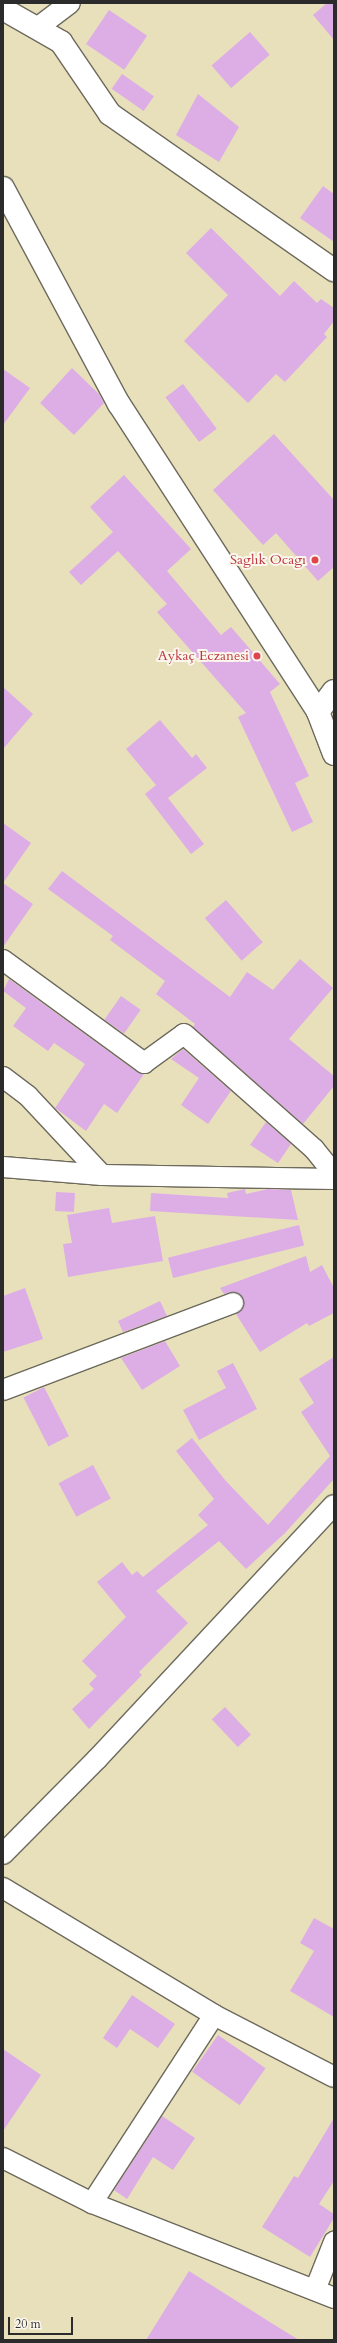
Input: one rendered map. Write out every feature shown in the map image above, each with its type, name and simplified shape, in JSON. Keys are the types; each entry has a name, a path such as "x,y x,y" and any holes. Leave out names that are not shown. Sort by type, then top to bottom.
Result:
{"street":[{"path":"37,28 70,3"},
{"path":"3,9 61,42 110,114 334,270"},
{"path":"3,188 118,404 318,712 334,754"},
{"path":"318,712 334,691"},
{"path":"3,960 144,1063 184,1034 314,1148 334,1174"},
{"path":"3,1077 28,1096 102,1175"},
{"path":"3,1167 102,1175 334,1178"},
{"path":"3,1390 233,1303"},
{"path":"3,1854 97,1759 334,1505"},
{"path":"3,1888 214,2015 334,2077"},
{"path":"92,2203 214,2015"},
{"path":"3,2158 92,2203 334,2298"},
{"path":"315,2290 334,2242"}],"building":[{"path":"327,3 334,3 334,40 313,15"},
{"path":"109,10 147,36 124,70 86,44"},
{"path":"250,32 270,55 231,88 212,65"},
{"path":"122,74 154,96 144,111 112,89"},
{"path":"198,94 239,127 219,162 176,135"},
{"path":"323,186 334,194 334,242 300,218"},
{"path":"211,228 280,296 294,281 317,303 321,299 334,308 334,321 324,334 327,337 285,382 276,374 248,403 184,341 228,295 186,253"},
{"path":"72,368 99,394 104,403 74,435 40,403"},
{"path":"3,369 30,388 3,425"},
{"path":"183,384 217,429 199,442 165,397"},
{"path":"274,434 334,500 334,567 318,581 276,533 263,545 213,490"},
{"path":"124,475 191,549 167,571 221,635 231,627 280,684 270,692 309,776 295,783 313,822 292,832 238,717 246,713 157,612 167,604 118,551 81,585 69,572 113,532 90,507"},
{"path":"3,687 33,714 3,749"},
{"path":"160,720 192,758 196,754 207,768 168,798 204,844 191,854 145,794 156,785 126,749"},
{"path":"3,823 31,843 3,883"},
{"path":"62,871 230,997 247,972 273,990 300,959 333,988 289,1039 334,1076 334,1086 303,1124 193,1027 195,1024 156,994 165,981 110,940 113,936 48,889"},
{"path":"3,883 33,904 3,947"},
{"path":"226,900 263,942 242,961 205,918"},
{"path":"9,979 137,1072 144,1074 117,1113 104,1104 86,1131 55,1108 85,1064 54,1043 48,1051 13,1026 26,1008 3,991"},
{"path":"121,996 141,1010 124,1034 104,1020"},
{"path":"183,1049 231,1091 208,1124 181,1105 199,1078 171,1059"},
{"path":"266,1122 291,1144 278,1163 250,1145"},
{"path":"245,1189 246,1194 268,1189 291,1190 298,1220 150,1211 151,1193 228,1198 227,1193"},
{"path":"56,1192 75,1193 74,1212 55,1211"},
{"path":"109,1208 112,1223 155,1216 163,1261 68,1277 63,1244 72,1243 67,1215"},
{"path":"299,1225 304,1245 173,1278 168,1258"},
{"path":"306,1256 310,1272 322,1265 334,1288 334,1313 309,1326 307,1323 260,1352 236,1314 242,1310 244,1299 235,1292 224,1294 220,1288"},
{"path":"25,1288 43,1339 3,1352 3,1296"},
{"path":"160,1301 167,1316 123,1332 118,1321"},
{"path":"165,1341 180,1366 142,1390 121,1358"},
{"path":"334,1357 334,1479 285,1533 246,1569 219,1541 156,1591 188,1623 139,1672 142,1675 89,1729 72,1709 94,1689 89,1684 97,1676 82,1661 126,1617 97,1582 122,1562 132,1575 137,1571 143,1577 208,1525 198,1515 214,1499 176,1451 192,1438 225,1480 268,1525 330,1456 301,1412 314,1403 299,1379"},
{"path":"233,1363 257,1409 199,1440 183,1410 226,1388 217,1371"},
{"path":"44,1387 69,1436 48,1446 24,1397"},
{"path":"93,1465 111,1499 76,1517 59,1483"},
{"path":"225,1707 251,1735 238,1747 212,1719"},
{"path":"314,1918 334,1929 334,2017 290,1991 314,1951 300,1943"},
{"path":"132,1995 175,2024 158,2048 130,2029 117,2048 103,2038"},
{"path":"218,2035 266,2068 240,2105 192,2072"},
{"path":"3,2049 41,2075 3,2131"},
{"path":"162,2116 195,2138 173,2170 153,2157 127,2199 114,2190"},
{"path":"334,2118 334,2181 319,2204 334,2214 334,2218 310,2257 262,2227 294,2176 298,2178"},
{"path":"189,2271 273,2324 299,2340 146,2340"}],"place":[{"name":"Saglık Ocagı","path":"315,560"},
{"name":"Aykaç Eczanesi","path":"257,656"}]}
